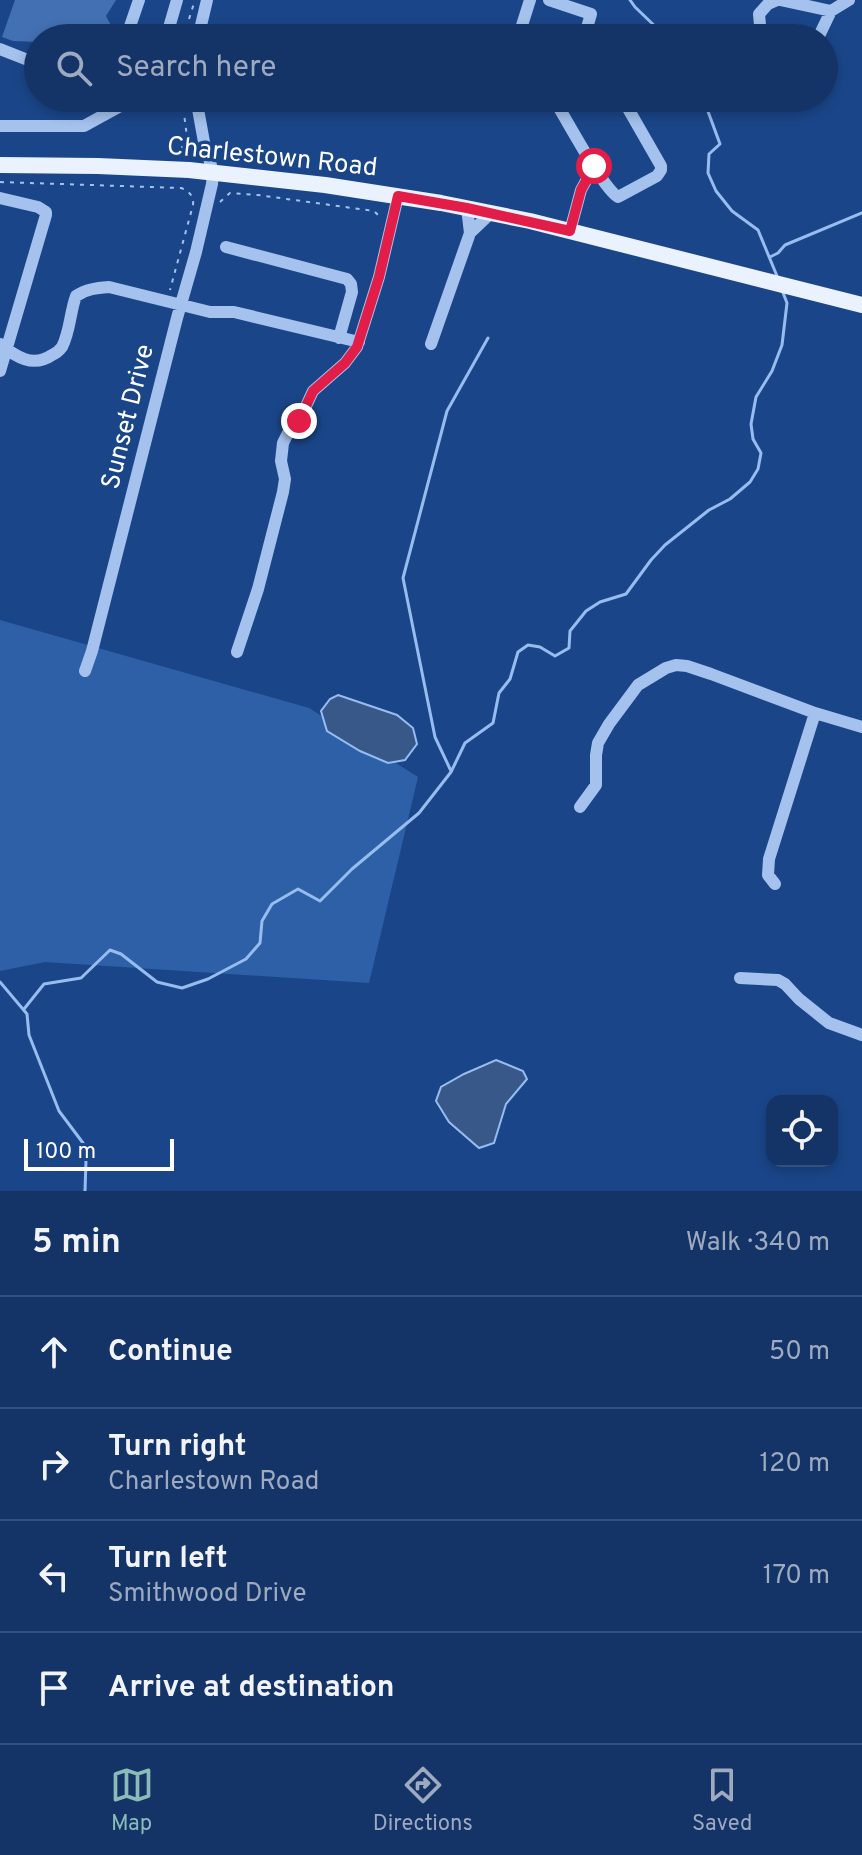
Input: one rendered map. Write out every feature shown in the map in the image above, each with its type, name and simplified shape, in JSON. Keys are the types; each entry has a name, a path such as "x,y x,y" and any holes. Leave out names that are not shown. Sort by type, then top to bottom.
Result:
{"main road":[{"name":"Charlestown Road","path":"0,165 213,172 398,196 570,231 862,305"}],"street":[{"path":"131,24 139,0"},
{"path":"170,24 177,0"},
{"path":"201,24 207,0"},
{"path":"522,24 530,0"},
{"path":"549,0 591,14 588,24"},
{"path":"760,24 759,14 768,4 778,0 831,11"},
{"path":"825,24 831,11 849,0"},
{"path":"0,49 24,58"},
{"path":"0,126 84,126 104,112"},
{"path":"199,112 213,172"},
{"path":"561,112 594,166 618,197 657,176 661,170 630,112"},
{"path":"570,231 581,190 594,166"},
{"name":"Sunset Drive","path":"85,671 196,252 213,172"},
{"path":"237,652 258,589 283,492 283,443 299,421 313,391 351,356 359,342 379,277 398,196"},
{"path":"0,198 38,207 46,212 19,307 3,347 0,371"},
{"path":"431,344 470,233 467,208"},
{"path":"470,233 491,213"},
{"path":"226,247 347,279 352,292 339,338"},
{"path":"3,347 18,358 38,362 57,352 63,344 76,296 92,289 109,287 210,312 234,312 359,342"},
{"path":"580,807 596,785 598,743 609,724 638,685 676,665 687,666 862,727"},
{"path":"775,884 768,875 769,859 815,713"},
{"path":"740,978 778,980 829,1023 862,1035"}],"path":[{"path":"187,24 195,0"},
{"path":"182,147 187,139 184,112"},
{"path":"0,182 181,188 187,191 192,196 193,205 170,292"},
{"path":"218,205 230,193 258,195 374,211 379,214 382,223"}],"shaded area":[{"path":"0,620 309,708 418,777 369,983 45,962 0,971"},
{"path":"338,695 397,715 413,728 417,744 405,760 388,763 327,731 321,711 330,699"},
{"path":"496,1060 523,1071 527,1079 506,1104 494,1143 479,1148 449,1122 436,1101 441,1087"}],"building":[{"path":"15,0 116,0 106,16 110,24 24,24 24,41 2,37"}],"waterway":[{"path":"630,0 653,24"},
{"path":"708,112 720,144 709,154 708,173 716,191 732,211 758,230 777,276"},
{"path":"770,257 785,245 862,213"},
{"path":"24,1009 44,984 81,978 110,950 121,954 157,982 182,988 208,979 246,959 260,943 262,921 272,904 298,889 320,901 352,869 419,813 451,772 465,743 493,723 499,693 510,679 518,652 528,645 540,647 555,656 569,648 570,631 586,611 600,602 626,594 665,545 750,482 758,469 761,453 753,439 751,424 756,397 772,371 782,345 787,303 782,290"},
{"path":"451,771 435,737 403,578 447,411 488,338"},
{"path":"0,982 27,1014 29,1035 59,1111 83,1143 85,1191"}],"route":[{"path":"299,421 313,391 345,363 357,347 379,277 398,196 570,231 581,190 594,166"}]}
